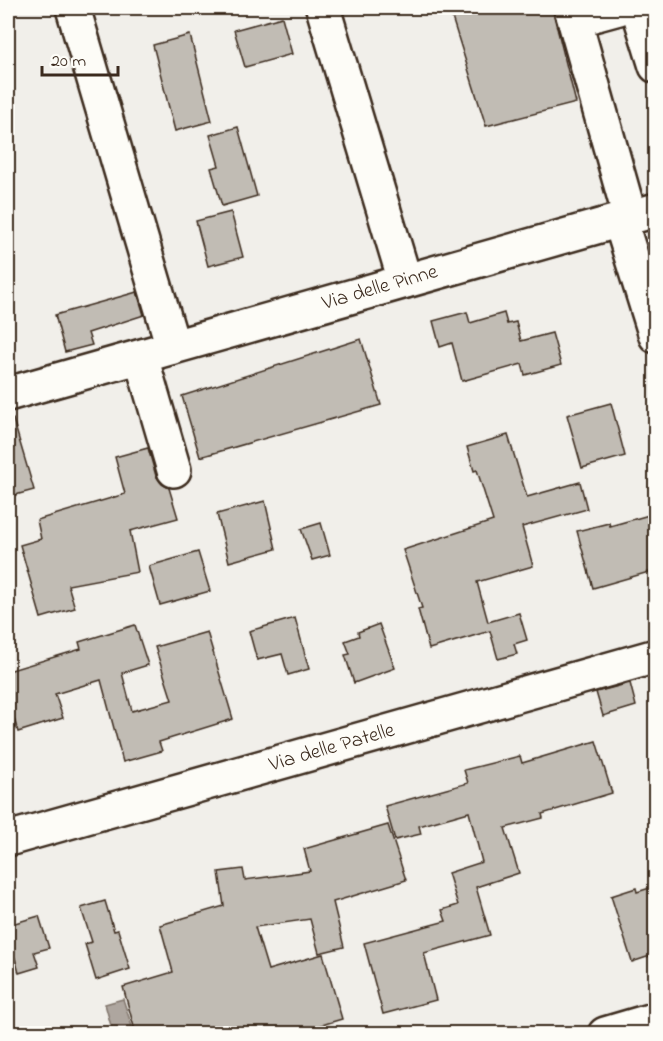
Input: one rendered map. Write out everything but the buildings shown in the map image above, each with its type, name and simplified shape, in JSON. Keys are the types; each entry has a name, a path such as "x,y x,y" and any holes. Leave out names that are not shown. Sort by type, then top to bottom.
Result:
{"street":[{"path":"73,8 173,347"},
{"path":"323,8 405,281"},
{"path":"619,8 573,14 635,216 656,336"},
{"path":"638,8 656,66"},
{"name":"Via delle Pinne","path":"8,394 635,216"},
{"path":"141,357 174,470"},
{"name":"Via delle Patelle","path":"8,839 656,656"},
{"path":"605,1034 656,1019"}],"shaded area":[{"path":"123,999 134,1033 113,1033 105,1004"}]}
